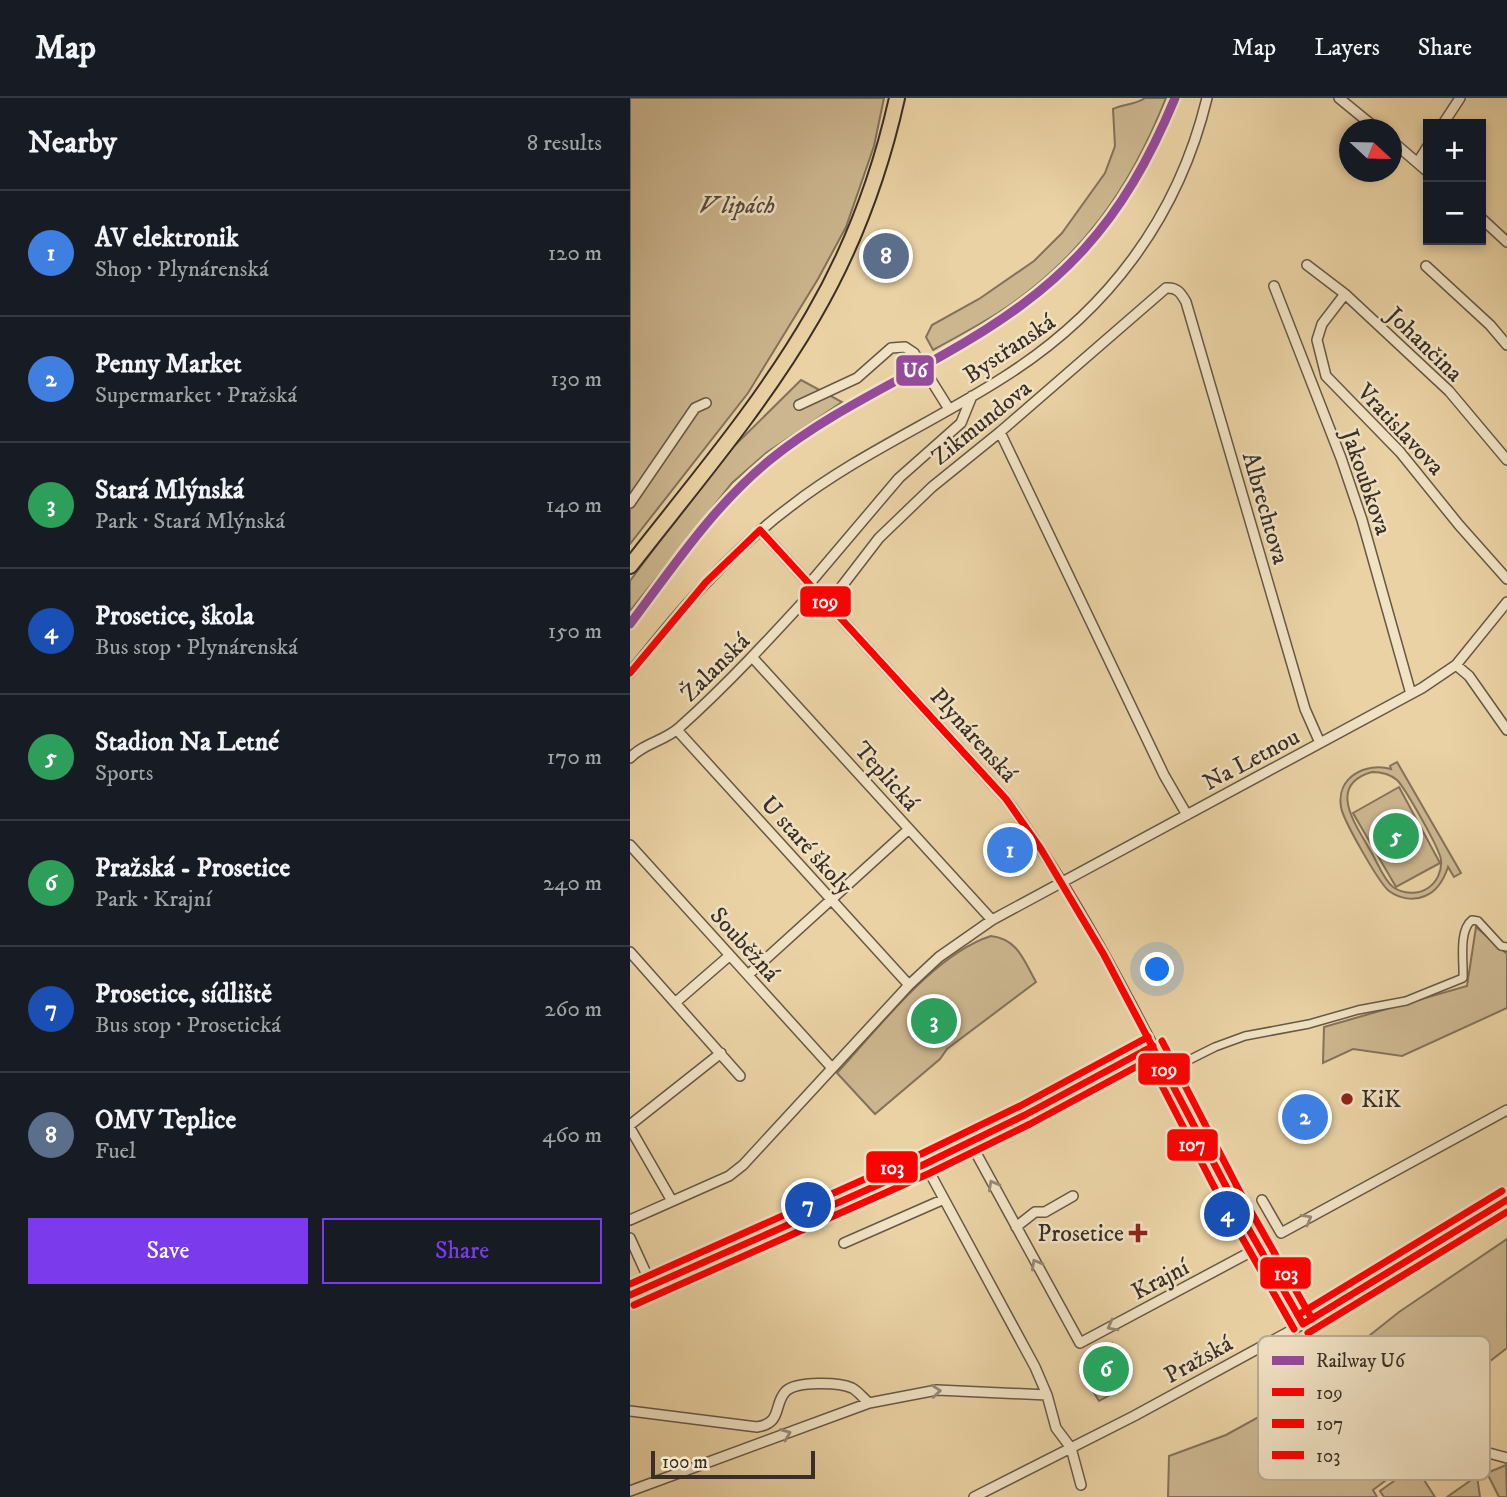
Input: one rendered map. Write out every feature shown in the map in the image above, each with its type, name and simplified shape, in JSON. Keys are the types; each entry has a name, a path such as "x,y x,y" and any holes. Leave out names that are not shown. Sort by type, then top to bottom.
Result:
{"main road":[{"path":"630,566 762,395 813,316 836,273 865,204 897,98"}],"street":[{"name":"Bystřanská","path":"630,673 706,582 760,530 825,482 972,396 1036,356 1068,331 1123,275 1148,238 1188,159 1207,98"},
{"path":"1339,98 1365,119"},
{"path":"1446,119 1460,98"},
{"path":"1402,150 1423,167"},
{"path":"1418,162 1423,154"},
{"path":"1486,223 1507,242"},
{"name":"Johančina","path":"1307,265 1345,294 1449,391 1507,460"},
{"path":"1426,266 1490,325 1507,345"},
{"name":"Jakoubkova","path":"1274,286 1341,458 1362,520 1412,694"},
{"name":"Zikmundova","path":"829,603 880,538 932,487 1000,432 1149,302 1166,288 1172,287"},
{"name":"Albrechtova","path":"1172,287 1181,292 1186,302 1305,709 1320,743"},
{"name":"Vratislavova","path":"1345,294 1322,324 1317,341 1326,376 1400,452 1507,579"},
{"path":"799,405 857,378 891,348 899,347 910,349 914,353 949,409"},
{"name":"Žalanská","path":"630,758 637,750 677,730 753,658 899,478 961,424 972,396"},
{"path":"630,503 695,408 706,403"},
{"path":"1000,432 1164,775 1187,815"},
{"name":"Plynárenská","path":"760,530 1006,799 1063,883 1153,1046 1258,1248 1303,1324"},
{"name":"Na Letnou","path":"630,1220 736,1171 909,985 939,957 992,920 1412,694 1456,666 1507,602"},
{"name":"Teplická","path":"753,658 992,920"},
{"path":"1456,666 1469,676 1507,730"},
{"name":"U staré školy","path":"677,730 909,985"},
{"path":"748,975 909,830"},
{"name":"Souběžná","path":"630,845 832,1068"},
{"path":"1181,1064 1215,1046 1245,1036 1406,1001 1463,978 1463,941 1467,924 1472,920 1478,921 1501,946 1507,947"},
{"path":"630,952 740,1076"},
{"path":"676,1002 729,956"},
{"path":"630,1295 925,1164 1026,1115 1153,1046"},
{"path":"672,1201 630,1126 721,1053"},
{"path":"1262,1200 1281,1233 1507,1110"},
{"path":"970,1142 1016,1227 1035,1212 1045,1212 1073,1196"},
{"path":"925,1164 942,1200 1035,1367 1047,1395 1056,1428 1071,1448 1081,1485"},
{"path":"844,1243 942,1200"},
{"name":"Pražská","path":"1281,1336 1507,1200"},
{"name":"Krajní","path":"1016,1227 1080,1343 1258,1248"},
{"path":"630,1238 651,1284"},
{"name":"Pražská","path":"974,1497 1258,1348"},
{"path":"630,1412 765,1426 777,1414 783,1394 792,1386 802,1384 834,1384 852,1388 869,1403"},
{"path":"630,1491 869,1403 937,1390 1047,1395"},
{"path":"1490,1453 1507,1458"}],"green space":[{"name":"V lipách","path":"630,98 884,98 874,146 846,227 818,279 748,393 630,544"},
{"path":"1145,98 1166,98 1136,162 1100,219 1078,245 1028,292 998,313 933,350 926,337 932,325 979,299 1034,261 1062,233 1105,173 1115,146 1113,109"},
{"path":"801,380 842,402 766,453 732,483 630,611 630,581 721,459"},
{"path":"1397,762 1461,873 1454,877 1448,867 1437,888 1421,898 1402,897 1393,894 1384,886 1354,837 1341,807 1343,787 1355,774 1372,768 1391,769 1390,766","holes":["1372,772 1397,780 1422,819 1439,854 1441,868 1438,876 1434,883 1424,890 1406,892 1389,884 1352,818 1347,796 1350,786 1358,778"]},
{"path":"1399,787 1440,863 1396,887 1353,813"},
{"path":"1476,927 1507,954 1507,1008 1402,1056 1353,1049 1323,1063 1324,1027 1467,986"},
{"path":"991,936 1014,946 1036,982 947,1049 940,1059 875,1114 837,1073 928,976 970,945"},
{"path":"1507,1239 1507,1348 1490,1361 1490,1336 1369,1336 1399,1312"},
{"path":"1112,1343 1128,1366 1124,1387 1099,1401 1082,1373 1092,1353"},
{"path":"1258,1417 1258,1480 1386,1480 1373,1490 1377,1497 1168,1497 1169,1456 1226,1435"},
{"path":"1506,1465 1507,1497 1499,1497 1490,1479 1490,1472"},
{"path":"1395,1480 1424,1480 1435,1497 1384,1497 1380,1491"},
{"path":"1471,1480 1478,1480 1480,1497 1447,1497"}],"rail line":[{"name":"U6","path":"630,624 713,516 771,459 833,416 985,330 1055,278 1084,249 1110,217 1155,143 1175,98"}],"transit line":[{"name":"109","path":"630,673 706,582 760,530 1006,799 1041,849 1104,955 1248,1228 1303,1324"},
{"name":"103","path":"630,1284 921,1154 1020,1106 1148,1037"},
{"name":"103","path":"1162,1041 1241,1194 1312,1319"},
{"name":"109","path":"630,1295 925,1164 1025,1115 1153,1046"},
{"name":"107","path":"1144,1051 1223,1204 1294,1329"},
{"name":"107","path":"634,1305 930,1173 1030,1124 1158,1055"},
{"name":"103","path":"1298,1315 1502,1191"},
{"name":"109","path":"1303,1324 1507,1200"},
{"name":"107","path":"1308,1333 1507,1212"}],"place":[{"name":"OMV Teplice","path":"886,256"},
{"name":"Stadion Na Letné","path":"1396,836"},
{"name":"AV elektronik","path":"1010,850"},
{"name":"Stará Mlýnská","path":"934,1021"},
{"name":"KiK","path":"1347,1099"},
{"name":"Penny Market","path":"1305,1117"},
{"name":"Prosetice, sídliště","path":"808,1205"},
{"name":"Prosetice, škola","path":"1227,1214"},
{"name":"Prosetice","path":"1138,1233"},
{"name":"Pražská - Prosetice","path":"1106,1369"}]}
